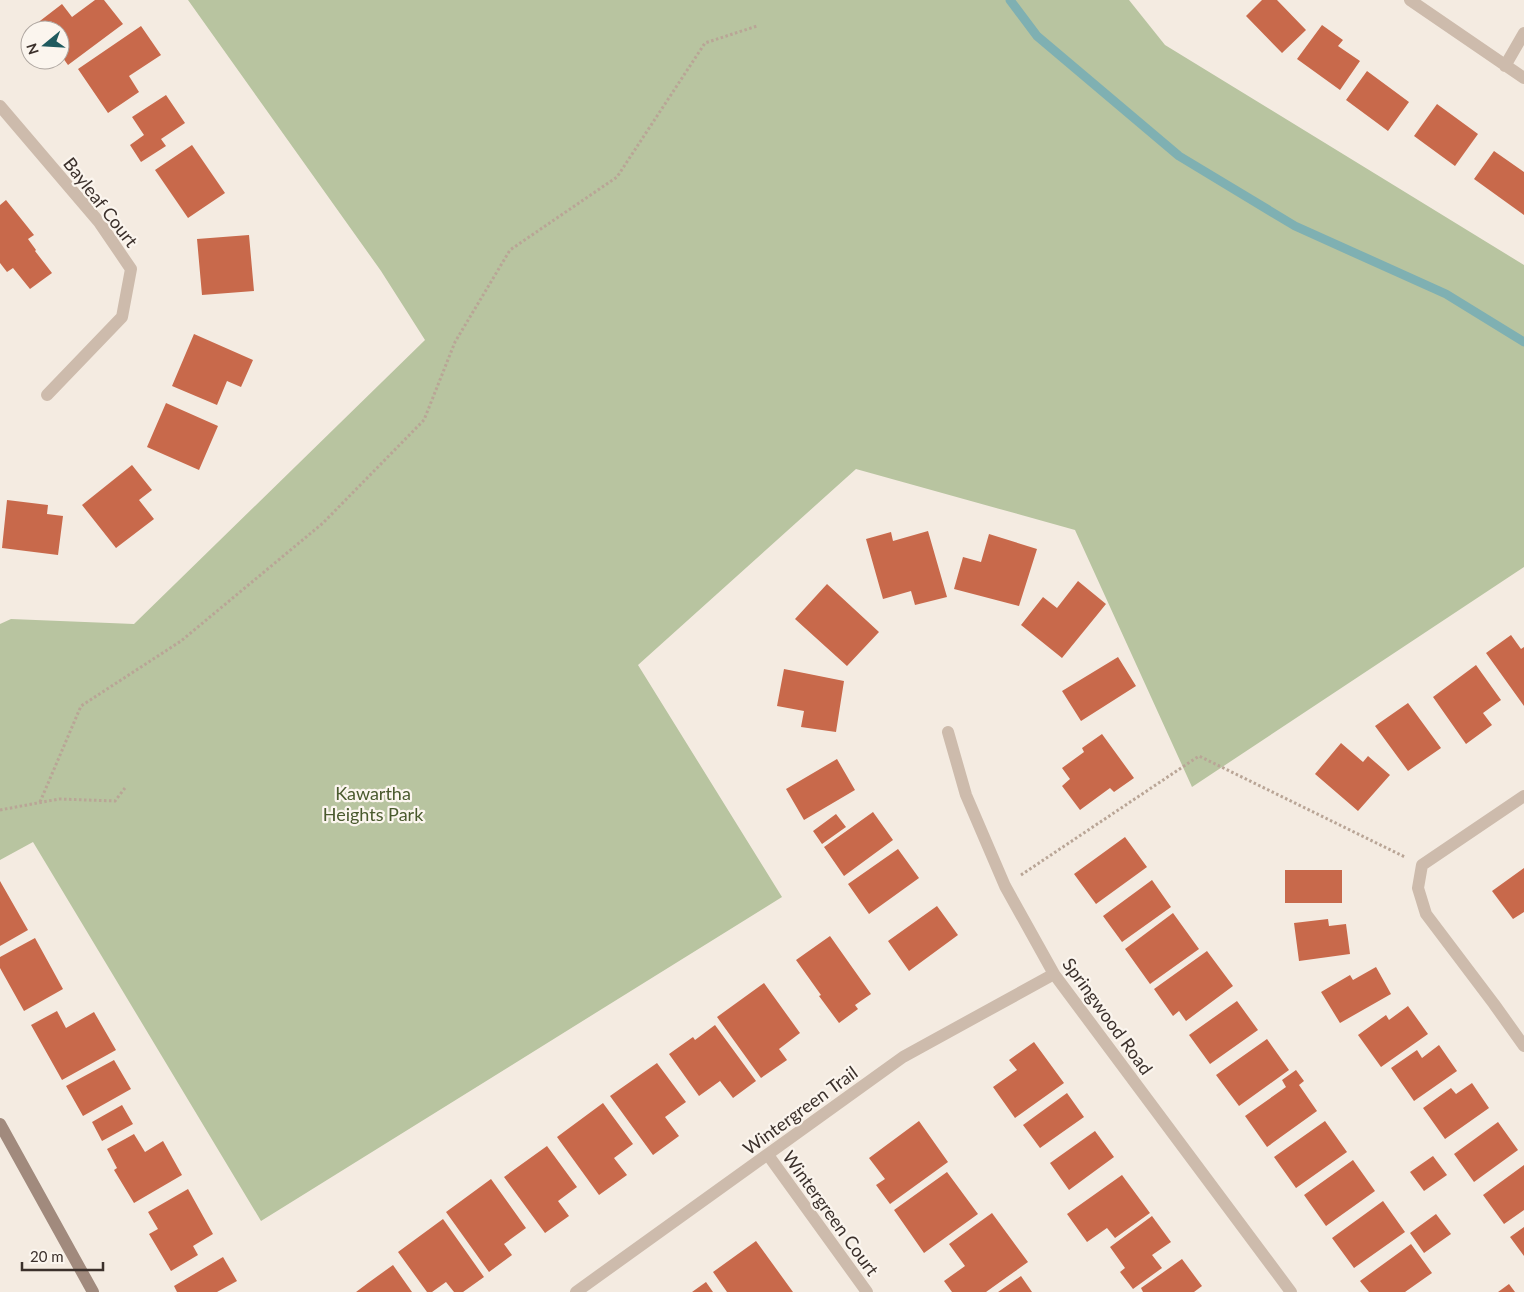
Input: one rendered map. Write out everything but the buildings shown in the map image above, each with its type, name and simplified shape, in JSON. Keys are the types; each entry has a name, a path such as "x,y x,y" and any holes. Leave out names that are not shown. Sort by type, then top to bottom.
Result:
{"street":[{"path":"1410,0 1524,78"},
{"path":"1505,66 1524,33"},
{"name":"Bayleaf Court","path":"0,106 99,222 131,269 122,317 47,395"},
{"name":"Springwood Road","path":"948,732 966,795 1004,886 1054,974 1291,1292"},
{"path":"1524,796 1422,865 1418,888 1426,914 1524,1046"},
{"name":"Wintergreen Trail","path":"576,1292 903,1057 1054,974"},
{"path":"0,1124 94,1292"},
{"name":"Wintergreen Court","path":"768,1155 867,1292"}],"path":[{"path":"40,802 81,706 181,641 330,516 424,420 455,342 510,250 617,177 705,43 758,26"},
{"path":"1004,886 1199,756 1422,865"},
{"path":"0,810 58,799 115,801 125,788"}],"green space":[{"name":"Kawartha Heights Park","path":"188,0 1129,0 1165,45 1524,265 1524,567 1192,787 1075,530 856,469 638,665 782,897 261,1221 33,842 0,860 0,624 11,619 134,624 425,340 381,271"}],"waterway":[{"path":"1010,0 1037,36 1179,156 1295,226 1446,294 1524,342"}]}
